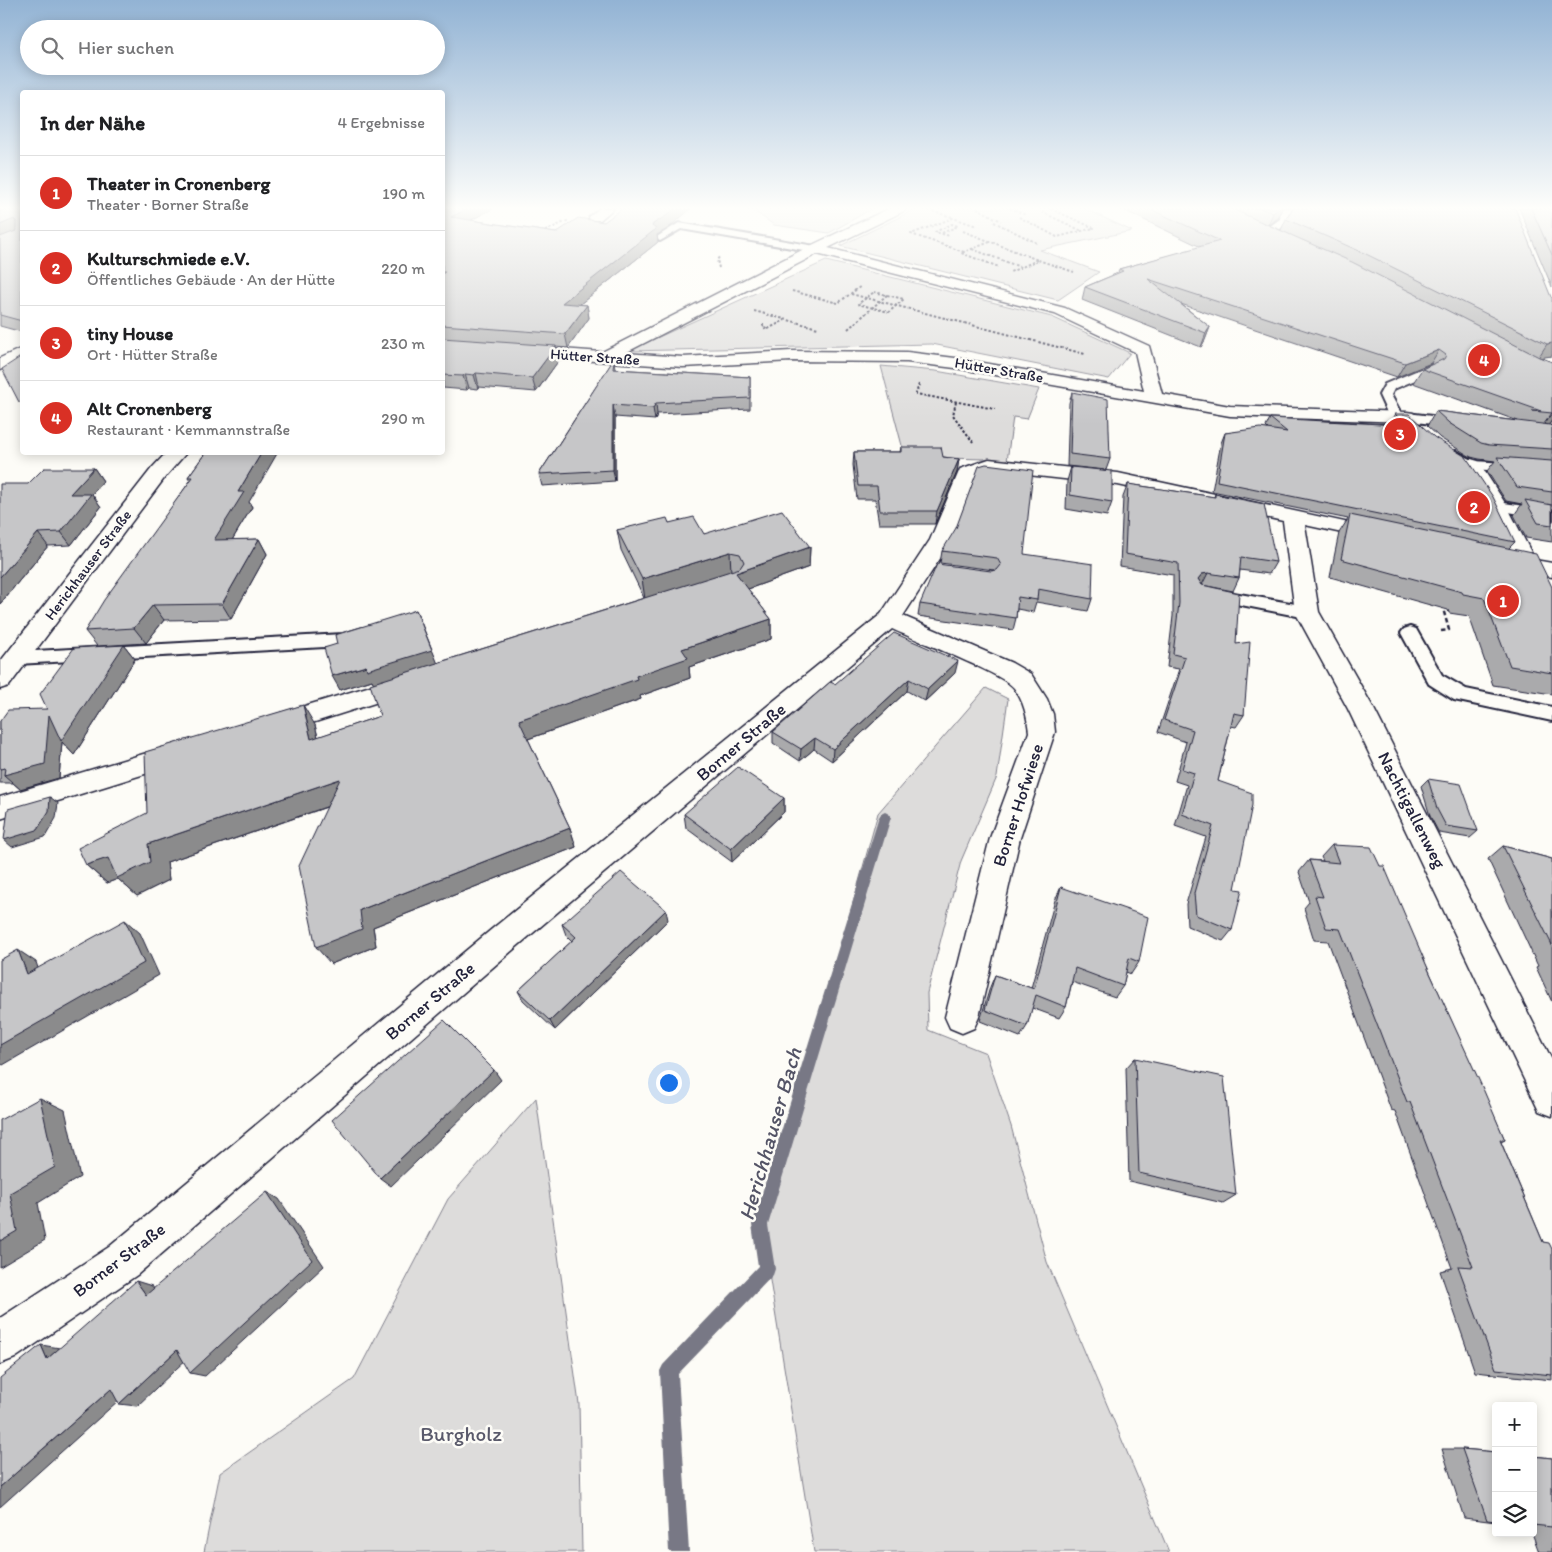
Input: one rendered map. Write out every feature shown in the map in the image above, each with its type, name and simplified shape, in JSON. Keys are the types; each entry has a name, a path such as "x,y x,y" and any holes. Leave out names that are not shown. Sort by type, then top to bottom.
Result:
{"street":[{"path":"939,280 1060,311 1143,349 1154,397"},
{"path":"602,358 755,281"},
{"name":"Hütter Straße","path":"500,350 683,362 791,356 907,357 1230,410 1288,414 1402,417"},
{"path":"2,363 20,354"},
{"path":"2,363 20,364"},
{"name":"Herichhauser Straße","path":"0,680 159,472 175,455"},
{"path":"1472,464 1497,506 1546,569"},
{"name":"Borner Straße","path":"0,1343 123,1262 503,939 889,619 933,569 941,540 967,473 989,465 1118,479 1405,540"},
{"name":"Nachtigallenweg","path":"1293,517 1307,612 1361,708 1552,1098"},
{"path":"1480,556 1546,569"},
{"name":"Borner Hofwiese","path":"889,619 1004,669 1022,680 1034,699 1040,714 1042,732 1005,838 962,1017"},
{"path":"249,733 429,677"},
{"path":"0,808 201,747"}],"lane":[{"path":"1421,430 1402,417 1385,395 1389,387 1430,369"},
{"name":"Hütter Straße","path":"1402,417 1473,425"},
{"path":"1442,447 1472,464 1552,470"},
{"path":"1497,506 1552,515"},
{"path":"1202,592 1307,612"},
{"path":"17,658 343,640 376,630"},
{"path":"1410,633 1435,678 1461,695 1552,714"}],"path":[{"path":"755,281 838,303 851,294 1090,355"},
{"path":"816,356 892,290"},
{"path":"874,292 904,299 889,312 858,304 866,298 874,292"},
{"path":"716,301 822,330 791,356"},
{"path":"767,330 785,320"},
{"path":"916,394 995,409"},
{"path":"956,402 953,415 989,465"},
{"path":"1410,633 1449,630 1441,603"}],"green space":[{"path":"783,280 904,280 1052,317 1130,353 1109,379 932,344 628,351"},
{"path":"979,280 1087,280 1058,300"},
{"path":"881,366 936,371 1039,389 1027,419 1013,417 1007,461 905,457"},
{"path":"986,688 1008,699 997,777 961,861 927,993 928,1030 986,1053 1011,1126 1047,1262 1169,1552 814,1552 762,1231 878,813"},
{"name":"Burgholz","path":"536,1098 579,1404 582,1552 204,1552 220,1473 354,1379 448,1199"}],"building":[{"path":"0,280 20,280 20,320 0,315"},
{"path":"445,280 591,280 562,303 587,305 565,334 445,325"},
{"path":"1101,280 1150,280 1210,327 1206,333 1085,287"},
{"path":"1152,280 1388,280 1552,362 1552,413 1532,411 1541,411 1422,369 1444,359 1446,355 1439,350 1405,363"},
{"path":"1419,280 1544,280 1552,298 1552,343 1547,344"},
{"path":"445,338 556,346 532,378 476,373 463,376 445,375"},
{"path":"20,357 20,402 19,402 2,369"},
{"path":"614,359 613,369 750,377 750,398 656,403 653,408 613,405 613,470 539,474"},
{"path":"1072,392 1108,399 1110,459 1070,454"},
{"path":"1436,411 1550,425 1552,427 1552,449 1481,443 1449,423"},
{"path":"1395,414 1409,414 1434,437 1466,457 1493,497 1515,542 1217,481 1225,433 1260,428 1287,432 1270,418 1399,425 1394,418 1399,418"},
{"path":"901,447 941,447 943,457 959,459 937,511 880,511 877,486 858,486 854,452 901,452"},
{"path":"204,455 260,455 238,492 244,492 214,540 259,539 222,604 153,605 134,628 85,631 104,600 193,477 188,477"},
{"path":"1497,457 1552,461 1552,492 1517,487"},
{"path":"986,464 1033,470 1024,554 1093,564 1092,599 1038,589 1037,600 1018,597 1016,618 920,604 937,564 991,571 997,570 1001,565 997,558 942,551 956,528 979,466"},
{"path":"1071,467 1112,471 1112,502 1070,495"},
{"path":"44,468 94,468 70,494 91,494 61,532 38,533 0,577 0,484 28,484"},
{"path":"1128,484 1215,497 1215,494 1264,504 1276,562 1241,557 1239,578 1208,573 1202,574 1198,579 1202,585 1239,593 1236,644 1250,642 1244,715 1234,713 1218,781 1252,793 1252,805 1235,889 1242,890 1232,930 1196,915 1194,893 1213,826 1182,814 1194,773 1182,769 1193,730 1164,720 1185,657 1173,654 1179,603 1178,563 1125,554"},
{"path":"1525,500 1552,505 1552,525 1538,523"},
{"path":"782,510 810,547 736,573 771,619 682,649 688,658 636,676 637,679 519,720 570,828 360,910 362,929 316,947 299,866 340,779 148,844 150,862 117,878 108,858 86,865 78,848 147,813 145,752 303,705 311,739 380,716 370,684 740,568 744,562 740,554 730,552 642,579 617,530 667,518 669,523 694,517 704,534"},
{"path":"1350,515 1536,554 1552,587 1552,673 1510,666 1484,598 1463,594 1462,592 1341,559"},
{"path":"416,610 432,650 367,670 366,666 332,676 324,648 337,644 335,635"},
{"path":"894,633 958,661 928,689 909,679 833,749 815,738 801,749 773,732 830,682 835,684"},
{"path":"124,645 61,741 49,715 45,764 4,775 5,768 0,769 0,721 8,710 47,709 40,694 74,648"},
{"path":"738,767 784,798 731,849 684,814"},
{"path":"1428,779 1461,784 1478,831 1446,826 1437,809"},
{"path":"50,797 49,811 37,830 4,840 8,809"},
{"path":"1332,845 1371,847 1380,866 1384,866 1505,1140 1500,1140 1543,1242 1549,1243 1552,1249 1552,1375 1496,1369 1458,1266 1473,1267 1410,1102 1407,1102 1340,929 1326,928 1315,896 1323,897 1309,860 1339,863"},
{"path":"1503,846 1552,859 1552,945"},
{"path":"621,872 666,910 550,1021 518,991 576,937 562,924"},
{"path":"1061,887 1148,917 1139,962 1129,958 1123,986 1075,968 1066,1007 1036,995 1027,1026 985,1010 995,975 1034,989"},
{"path":"125,920 144,963 0,1045 0,960 18,950 27,974"},
{"path":"444,1020 494,1070 380,1178 332,1120"},
{"path":"1135,1058 1224,1077 1236,1195 1139,1173"},
{"path":"40,1098 55,1167 10,1193 17,1231 0,1241 0,1120"},
{"path":"267,1192 312,1260 190,1373 177,1350 119,1404 111,1389 0,1487 0,1378 41,1345 47,1359 136,1281 146,1295"},
{"path":"1462,1449 1492,1452 1492,1521 1487,1520"},
{"path":"1537,1456 1552,1458 1552,1527 1537,1525"}],"waterway":[{"name":"Herichhauser Bach","path":"679,1552 669,1371 767,1269 760,1225 885,817"}],"place":[{"name":"Alt Cronenberg","path":"1484,360"},
{"name":"tiny House","path":"1400,434"},
{"name":"Kulturschmiede e.V.","path":"1474,507"},
{"name":"Theater in Cronenberg","path":"1503,601"}]}
